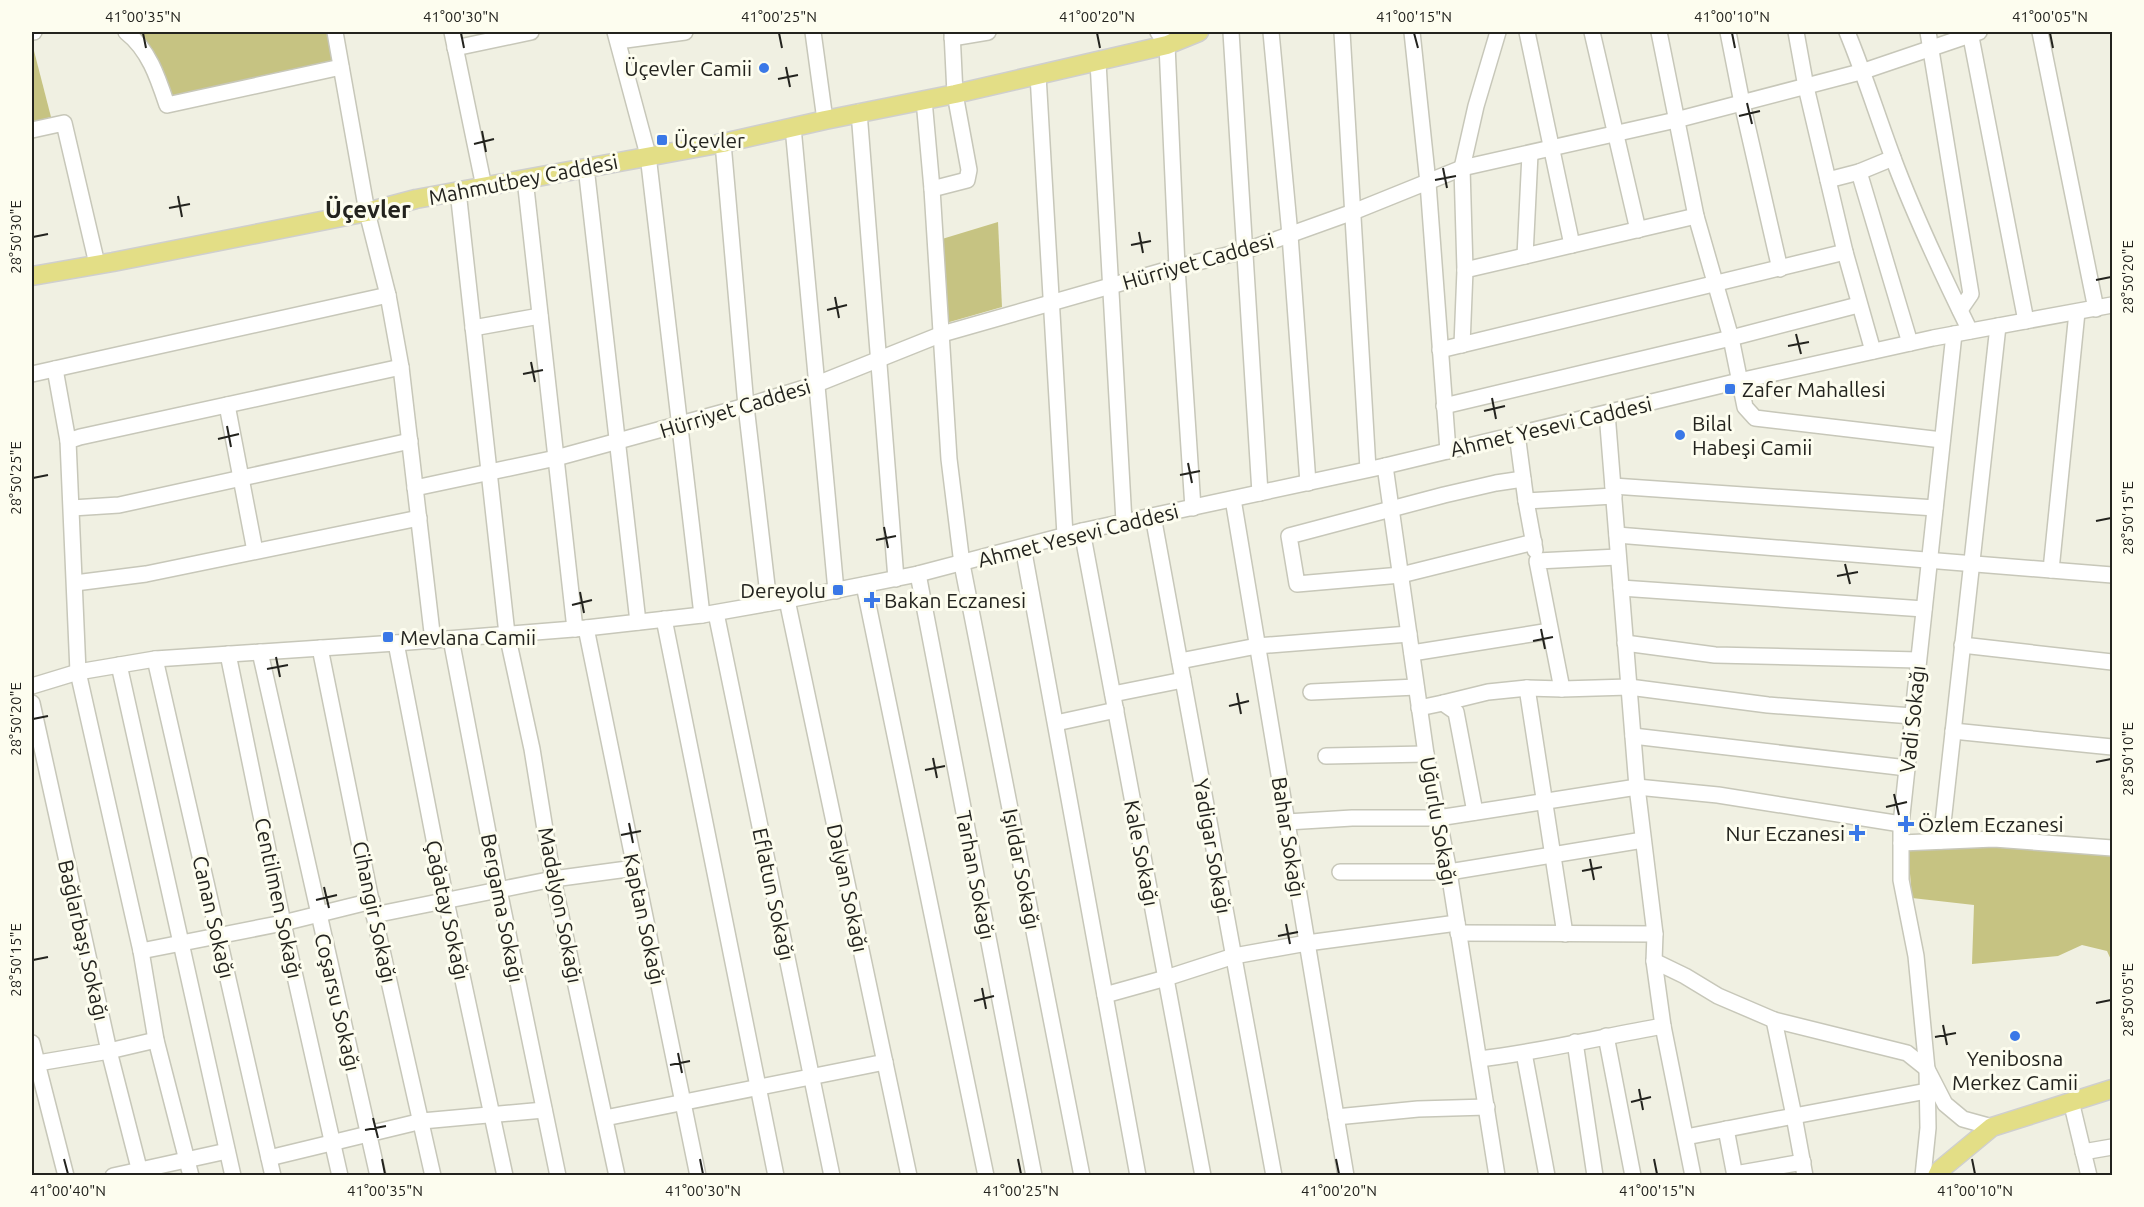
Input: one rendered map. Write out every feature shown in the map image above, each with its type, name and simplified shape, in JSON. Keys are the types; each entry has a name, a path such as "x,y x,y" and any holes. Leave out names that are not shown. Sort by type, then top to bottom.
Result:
{"main road":[{"name":"Mahmutbey Caddesi","path":"32,276 368,212 458,191 723,143 1098,62 1162,38 1199,32"},
{"path":"1935,1174 1992,1127 2112,1089"}],"street":[{"path":"126,32 134,38 154,67 167,105 341,67"},
{"path":"335,32 368,212 388,295 401,367 433,640"},
{"path":"452,32 484,187"},
{"path":"455,48 531,32"},
{"path":"617,36 685,32"},
{"path":"813,32 825,120"},
{"path":"932,189 967,180 969,170 955,94 952,35 988,32"},
{"path":"1231,32 1260,493"},
{"path":"1271,32 1290,235 1308,483"},
{"path":"1342,32 1368,469"},
{"path":"1412,32 1428,183 1448,451"},
{"path":"1462,345 1465,270 1462,168 1476,106 1498,32"},
{"path":"1527,32 1572,245"},
{"path":"1592,32 1638,230"},
{"path":"1659,32 1696,216 1731,338 1745,407 1755,418 1942,440"},
{"path":"1728,32 1780,269"},
{"path":"1796,32 1806,87 1845,252 1858,305 1873,351"},
{"path":"1847,32 1864,71 1893,158 1926,240 1970,331"},
{"path":"1928,32 1971,294 1960,310"},
{"path":"2040,32 2096,309"},
{"path":"1973,33 2026,321"},
{"name":"Hürriyet Caddesi","path":"416,488 556,458 679,426 817,384 942,334 1177,267 1245,251 1353,212 1462,168 1676,120 1806,87 1864,71 1973,33"},
{"name":"Eflatun Sokağı","path":"617,36 648,156 679,426 709,614 832,1176"},
{"path":"1162,38 1193,508"},
{"path":"1098,62 1124,522"},
{"path":"1038,75 1065,535"},
{"name":"Işıldar Sokağı","path":"924,100 949,459 962,564 1082,1176"},
{"path":"860,112 896,579"},
{"path":"32,130 64,123 97,264"},
{"path":"793,127 836,591"},
{"path":"723,143 746,406 769,603"},
{"path":"1525,256 1530,154"},
{"path":"1828,180 1859,172 1893,158"},
{"path":"586,167 639,622"},
{"path":"1859,172 1910,343"},
{"name":"Kaptan Sokağı","path":"525,179 556,458 581,628 635,868 698,1176"},
{"name":"Madalyon Sokağı","path":"458,191 507,634 532,749 553,879 617,1176"},
{"path":"1465,270 1696,216"},
{"path":"1440,350 1845,252"},
{"path":"32,374 388,295"},
{"path":"1444,406 1731,338 1858,305"},
{"name":"Ahmet Yesevi Caddesi","path":"32,686 78,672 155,659 581,628 709,614 788,600 962,564 1082,531 1385,466 1873,351 2112,306"},
{"path":"2051,570 2077,312"},
{"path":"473,328 540,316"},
{"path":"1941,841 1998,326"},
{"name":"Vadi Sokağı","path":"1935,1174 1928,1128 1927,1069 1916,956 1901,879 1901,824 1954,334"},
{"path":"68,441 401,367"},
{"path":"55,369 68,441 78,672 141,951 156,1040 191,1176"},
{"path":"227,405 255,551"},
{"path":"1607,413 1637,788 1655,934 1654,961 1663,1026 1693,1176"},
{"path":"1518,434 1526,501 1562,689"},
{"path":"72,508 119,505 410,441"},
{"name":"Uğurlu Sokağı","path":"1385,466 1426,754 1449,872 1497,1176"},
{"path":"1523,479 1496,483 1289,536 1297,584 1401,575 1534,542"},
{"path":"1526,501 1614,491 1935,508"},
{"name":"Bahar Sokağı","path":"1233,499 1346,1176"},
{"name":"Yadigar Sokağı","path":"1153,516 1274,1176"},
{"path":"75,583 146,574 419,518"},
{"name":"Kale Sokağı","path":"1082,531 1203,1176"},
{"path":"1617,535 2112,575"},
{"path":"1023,547 1138,1176"},
{"path":"1537,561 1618,557"},
{"name":"Tarhan Sokağı","path":"918,574 1034,1176"},
{"path":"864,585 986,1176"},
{"path":"1621,588 1924,609"},
{"name":"Dalyan Sokağı","path":"788,600 909,1176"},
{"path":"664,619 776,1176"},
{"path":"1412,653 1550,630"},
{"path":"1180,661 1257,646 1409,634"},
{"name":"Bergama Sokağı","path":"451,639 499,890 558,1176"},
{"name":"Çağatay Sokağı","path":"396,643 446,901 505,1176"},
{"path":"1625,643 1714,655 1918,660"},
{"path":"1962,645 2112,662"},
{"name":"Cihangir Sokağı","path":"320,648 373,908 433,1176"},
{"name":"Coşarsu Sokağı","path":"261,652 378,1176"},
{"name":"Centilmen Sokağı","path":"228,654 283,923 340,1176"},
{"name":"Canan Sokağı","path":"155,659 273,1176"},
{"path":"119,665 233,1176"},
{"path":"1113,694 1183,680"},
{"path":"1311,692 1416,687"},
{"path":"1419,708 1488,692 1527,688 1629,687 1768,705 1912,716"},
{"path":"1527,688 1565,933"},
{"name":"Bağlarbaşı Sokağı","path":"32,703 109,1051 140,1172"},
{"path":"1443,704 1456,712 1475,812"},
{"path":"1056,723 1116,710"},
{"path":"1953,731 2112,747"},
{"path":"1633,736 1906,768"},
{"path":"1326,756 1426,754"},
{"path":"1287,822 1353,818 1438,818 1637,788 1718,795 1901,824"},
{"path":"1901,843 1995,839 2112,848"},
{"path":"1340,872 1449,872 1643,840"},
{"path":"141,951 318,915 446,901 553,879 635,868"},
{"path":"1105,995 1234,956 1307,943 1457,928 1655,934"},
{"path":"1654,961 1718,996 1774,1020 1906,1053 1927,1069 1945,1104 1963,1119 1992,1127"},
{"path":"1726,1129 1735,1175 1804,1168 1774,1020"},
{"path":"1479,1059 1524,1053 1663,1026"},
{"path":"1606,1036 1633,1176"},
{"path":"34,1063 109,1051 156,1040"},
{"path":"1575,1042 1595,1176"},
{"path":"32,1043 34,1063 66,1176"},
{"path":"1524,1053 1547,1176"},
{"path":"605,1118 885,1062"},
{"path":"1686,1137 1927,1091"},
{"path":"2071,1101 2089,1176"},
{"path":"1336,1117 1418,1109 1487,1107"},
{"path":"268,1158 422,1121 544,1110"},
{"path":"2083,1152 2112,1147"},
{"path":"113,1176 140,1172 227,1151"}],"shaded area":[{"path":"134,32 327,32 335,64 169,100"},
{"path":"32,43 51,117 32,122"},
{"path":"998,222 1002,307 946,323 942,239"},
{"path":"1994,847 2112,854 2112,962 2107,951 2082,945 2058,956 1972,964 1974,905 1912,898 1908,849"}],"place":[{"name":"Üçevler Camii","path":"764,68"},
{"name":"Üçevler","path":"662,140"},
{"name":"Zafer Mahallesi","path":"1730,389"},
{"name":"Bilal Habeşi Camii","path":"1680,435"},
{"name":"Dereyolu","path":"838,590"},
{"name":"Bakan Eczanesi","path":"872,600"},
{"name":"Mevlana Camii","path":"388,637"},
{"name":"Özlem Eczanesi","path":"1906,824"},
{"name":"Nur Eczanesi","path":"1857,833"},
{"name":"Yenibosna Merkez Camii","path":"2015,1036"}],"district":[{"name":"Üçevler","path":"368,209"}]}
